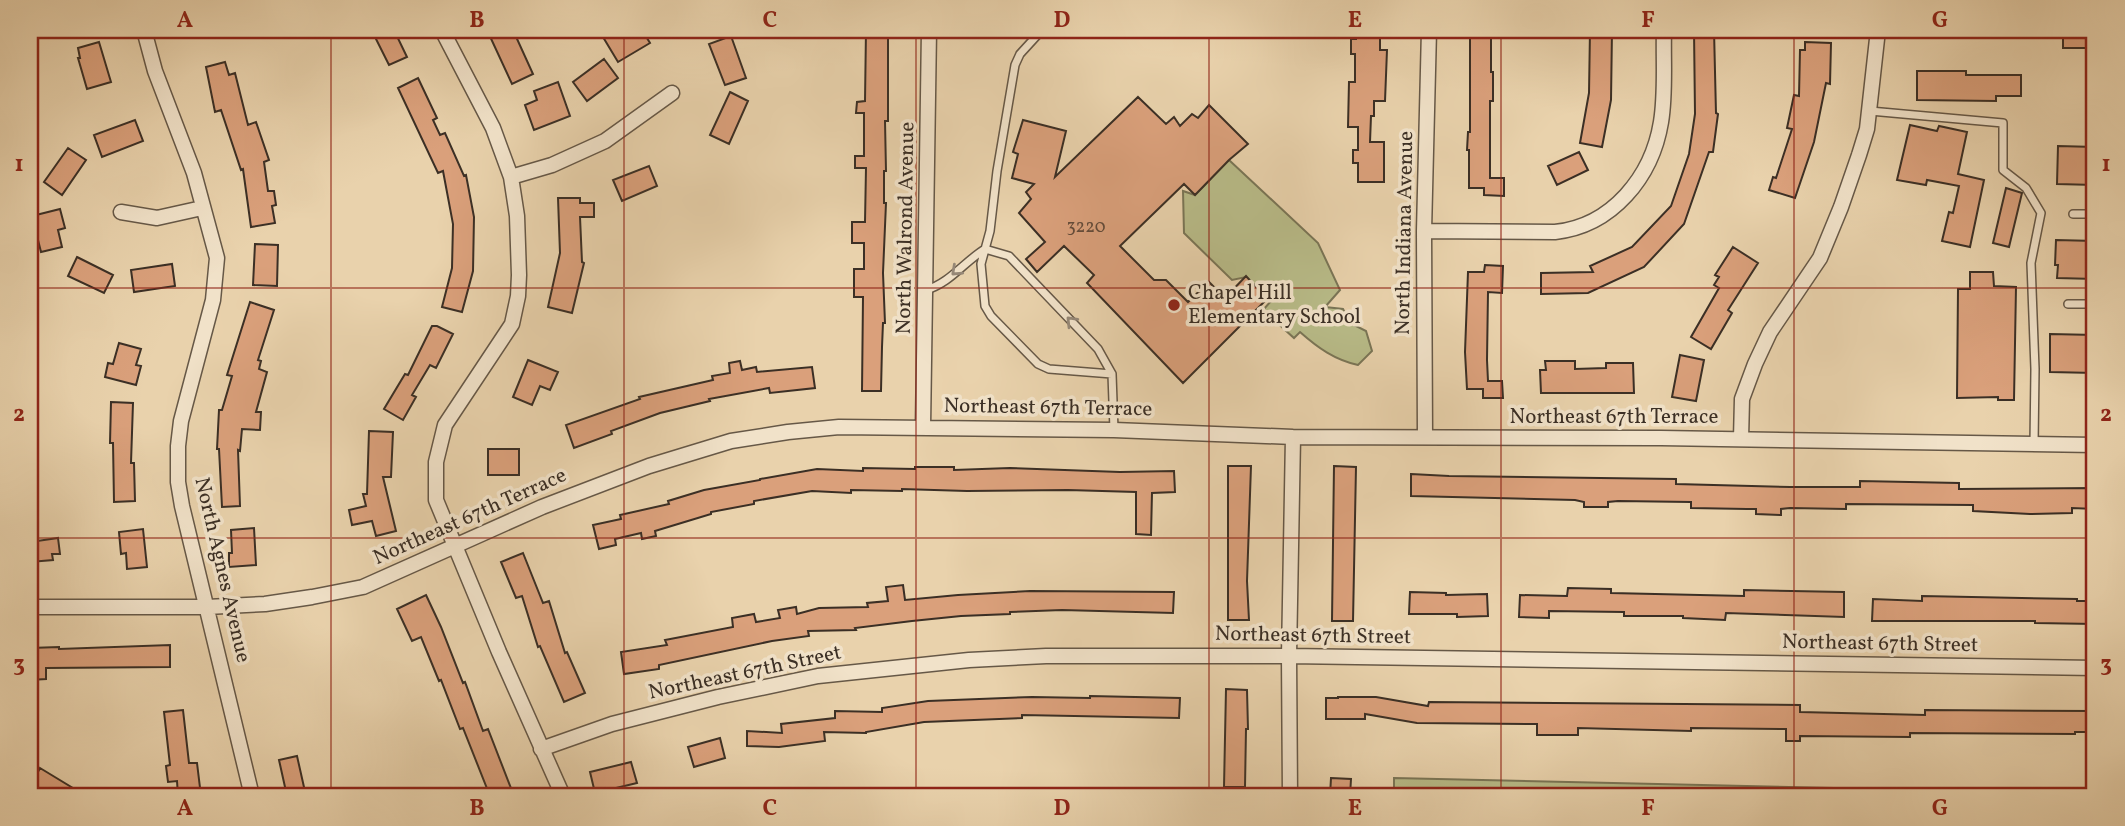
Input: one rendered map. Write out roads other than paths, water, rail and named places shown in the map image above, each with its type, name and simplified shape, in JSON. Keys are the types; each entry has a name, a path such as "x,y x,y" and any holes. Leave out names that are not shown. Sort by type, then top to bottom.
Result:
{"street":[{"name":"North Agnes Avenue","path":"144,30 155,71 194,173 217,258 213,300 181,421 178,470 182,506 252,796"},
{"path":"442,30 493,128 510,177 517,216 519,275 512,324 445,425 436,462 436,500 563,796"},
{"name":"North Walrond Avenue","path":"923,427 929,30"},
{"name":"North Indiana Avenue","path":"1425,436 1424,231 1429,30"},
{"path":"1424,231 1563,231 1608,214 1636,183 1655,146 1663,104 1664,30"},
{"path":"1741,439 1742,399 1755,364 1770,332 1819,258 1841,207 1867,129 1878,30"},
{"path":"510,177 552,165 605,141 672,93"},
{"path":"121,212 157,218 202,208"},
{"name":"Northeast 67th Terrace","path":"30,607 206,607 265,604 363,587 595,486 731,441 839,427 1115,430 1293,437 1741,439 2095,445"},
{"path":"1290,796 1289,656 1293,437"},
{"name":"Northeast 67th Street","path":"541,749 626,720 818,676 970,660 1046,656 1289,656 2095,668"}],"lane":[{"path":"953,30 967,30"},
{"path":"1042,30 1020,54 1015,65 990,231 982,264 985,306 991,316 1038,364 1049,369 1112,374"},
{"path":"1869,111 2003,123 2003,170 2026,188 2041,213 2031,263 2035,369 2034,444"},
{"path":"2073,214 2095,214"},
{"path":"926,290 941,285 985,248"},
{"path":"985,248 1009,256 1098,349 1112,374 1115,430"},
{"path":"2068,304 2095,304"}],"place":[{"name":"Chapel Hill Elementary School","path":"1174,305"}]}
